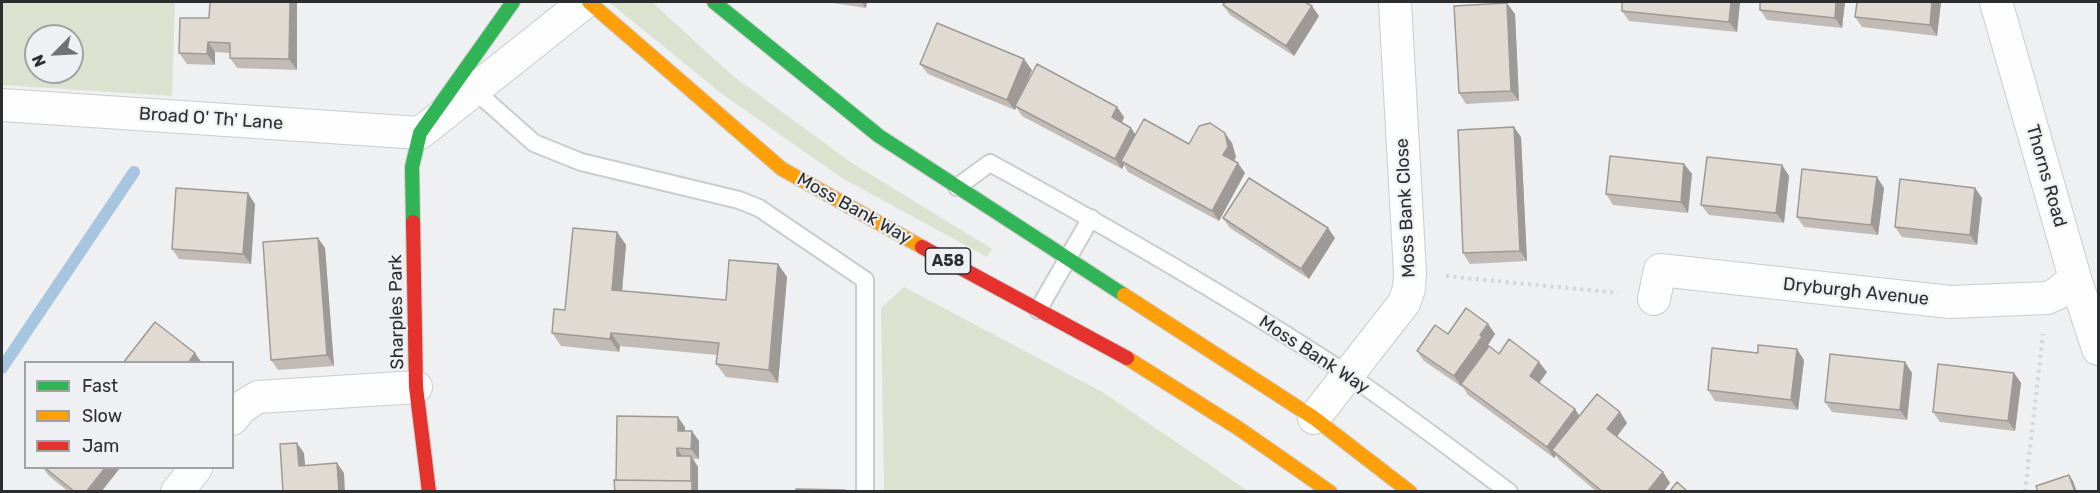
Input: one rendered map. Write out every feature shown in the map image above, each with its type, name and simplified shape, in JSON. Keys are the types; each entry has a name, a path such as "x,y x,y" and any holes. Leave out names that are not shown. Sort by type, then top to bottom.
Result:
{"main road":[{"path":"468,83 513,2"},
{"name":"Moss Bank Way","path":"587,2 782,169 1122,355 1238,428 1330,492"},
{"path":"714,2 879,136 1314,418 1410,492"},
{"name":"Sharples Park","path":"420,133 412,167 416,387 429,492"}],"street":[{"path":"420,133 468,83 587,2"},
{"name":"Moss Bank Close","path":"1314,418 1404,303 1409,289 1395,2"},
{"name":"Thorns Road","path":"1996,2 2075,278 2098,349"},
{"name":"Broad O' Th' Lane","path":"2,105 420,133"},
{"name":"Dryburgh Avenue","path":"1654,299 1660,270 1950,302 2047,298"},
{"path":"2047,298 2058,293 2075,278"},
{"path":"234,417 242,407 258,398 416,387"},
{"path":"177,492 195,469"}],"lane":[{"path":"468,83 534,142 581,162 739,200 759,208 865,280 865,492"},
{"name":"Moss Bank Way","path":"957,187 990,163 1091,218 1348,375 1509,492"},
{"path":"1038,310 1091,218"}],"path":[{"path":"1410,273 1626,294 1654,299"},
{"path":"2025,492 2047,298"}],"green space":[{"path":"2,2 175,2 172,96 2,85"},
{"path":"609,2 652,2 733,76 852,163 992,249 987,257 842,178 722,94"},
{"path":"904,287 1104,393 1248,491 884,491 881,308"}],"building":[{"path":"210,2 290,2 289,59 230,58 230,43 208,42 207,54 179,53 180,18 209,18"},
{"path":"1225,2 1305,2 1312,6 1286,46 1223,5"},
{"path":"1622,2 1731,2 1729,22 1622,11"},
{"path":"1760,2 1836,2 1835,18 1760,10"},
{"path":"1857,2 1932,2 1930,25 1855,17"},
{"path":"1507,3 1511,91 1459,93 1454,6"},
{"path":"937,23 1024,59 1007,100 920,64"},
{"path":"1037,64 1117,107 1112,117 1131,128 1115,159 1015,106"},
{"path":"1144,119 1189,144 1199,126 1210,123 1225,133 1228,147 1223,155 1238,163 1212,211 1121,161"},
{"path":"1514,127 1520,251 1463,253 1458,130"},
{"path":"1610,156 1684,164 1681,202 1606,194"},
{"path":"1707,157 1782,165 1776,213 1701,205"},
{"path":"1802,169 1877,177 1871,225 1797,217"},
{"path":"1249,178 1328,228 1301,269 1223,218"},
{"path":"1900,179 1975,188 1970,235 1895,227"},
{"path":"176,188 248,193 243,254 172,249"},
{"path":"573,228 617,232 612,290 726,300 729,260 778,264 769,370 716,364 719,343 611,333 610,339 552,333 554,309 565,310"},
{"path":"318,238 327,355 271,360 263,242"},
{"path":"1466,308 1488,324 1480,335 1482,337 1454,376 1417,351 1435,325 1448,334"},
{"path":"155,322 195,353 189,361 125,361"},
{"path":"1509,339 1539,362 1530,376 1575,409 1547,447 1461,384 1489,346 1499,354"},
{"path":"1758,345 1797,349 1791,400 1708,390 1712,348 1758,353"},
{"path":"1830,354 1905,362 1900,410 1825,402"},
{"path":"1938,364 2014,373 2008,421 1933,412"},
{"path":"1597,394 1620,412 1607,429 1663,472 1647,492 1603,492 1552,450"},
{"path":"617,416 678,417 678,431 692,431 691,449 677,448 677,456 691,456 691,481 616,480"},
{"path":"297,443 299,466 337,463 339,492 283,492 280,444"},
{"path":"46,469 104,469 86,492 75,492"},
{"path":"2069,475 2075,492 2038,492 2036,486"},
{"path":"614,480 692,481 692,492 615,492"},
{"path":"1677,482 1688,492 1669,492"},
{"path":"796,489 845,490 845,492 796,492"}],"waterway":[{"path":"2,368 134,172"}],"traffic: fast":[{"path":"413,222 412,167 420,133 513,2"},
{"path":"714,2 879,136 1124,295"}],"traffic: slow":[{"path":"589,2 782,169 922,247"},
{"path":"1124,295 1314,418 1410,492"},
{"path":"1127,358 1238,428 1330,492"}],"traffic: jam":[{"path":"413,222 416,387 429,492"},
{"path":"922,247 1127,358"}]}
